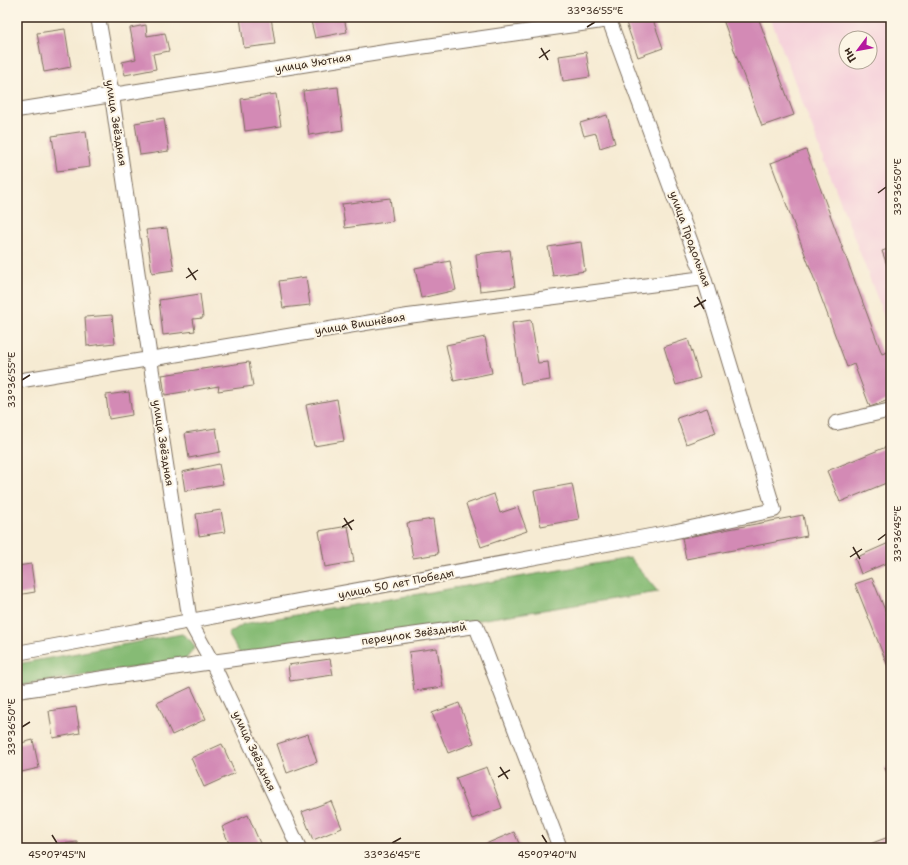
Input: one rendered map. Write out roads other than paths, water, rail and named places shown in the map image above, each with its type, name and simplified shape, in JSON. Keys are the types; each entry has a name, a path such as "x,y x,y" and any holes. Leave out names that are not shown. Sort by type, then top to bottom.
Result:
{"street":[{"name":"улица Звёздная","path":"98,17 112,96 190,622 212,662 299,848"},
{"name":"улица Уютная","path":"17,110 608,18"},
{"name":"улица Продольная","path":"608,18 704,278 774,510"},
{"name":"улица Вишнёвая","path":"17,381 408,316 704,278"},
{"path":"836,423 891,410"},
{"name":"улица 50 лет Победы","path":"17,653 672,532 774,510"},
{"name":"переулок Звёздный","path":"212,662 476,626 560,848"},
{"path":"17,691 212,662"}]}
